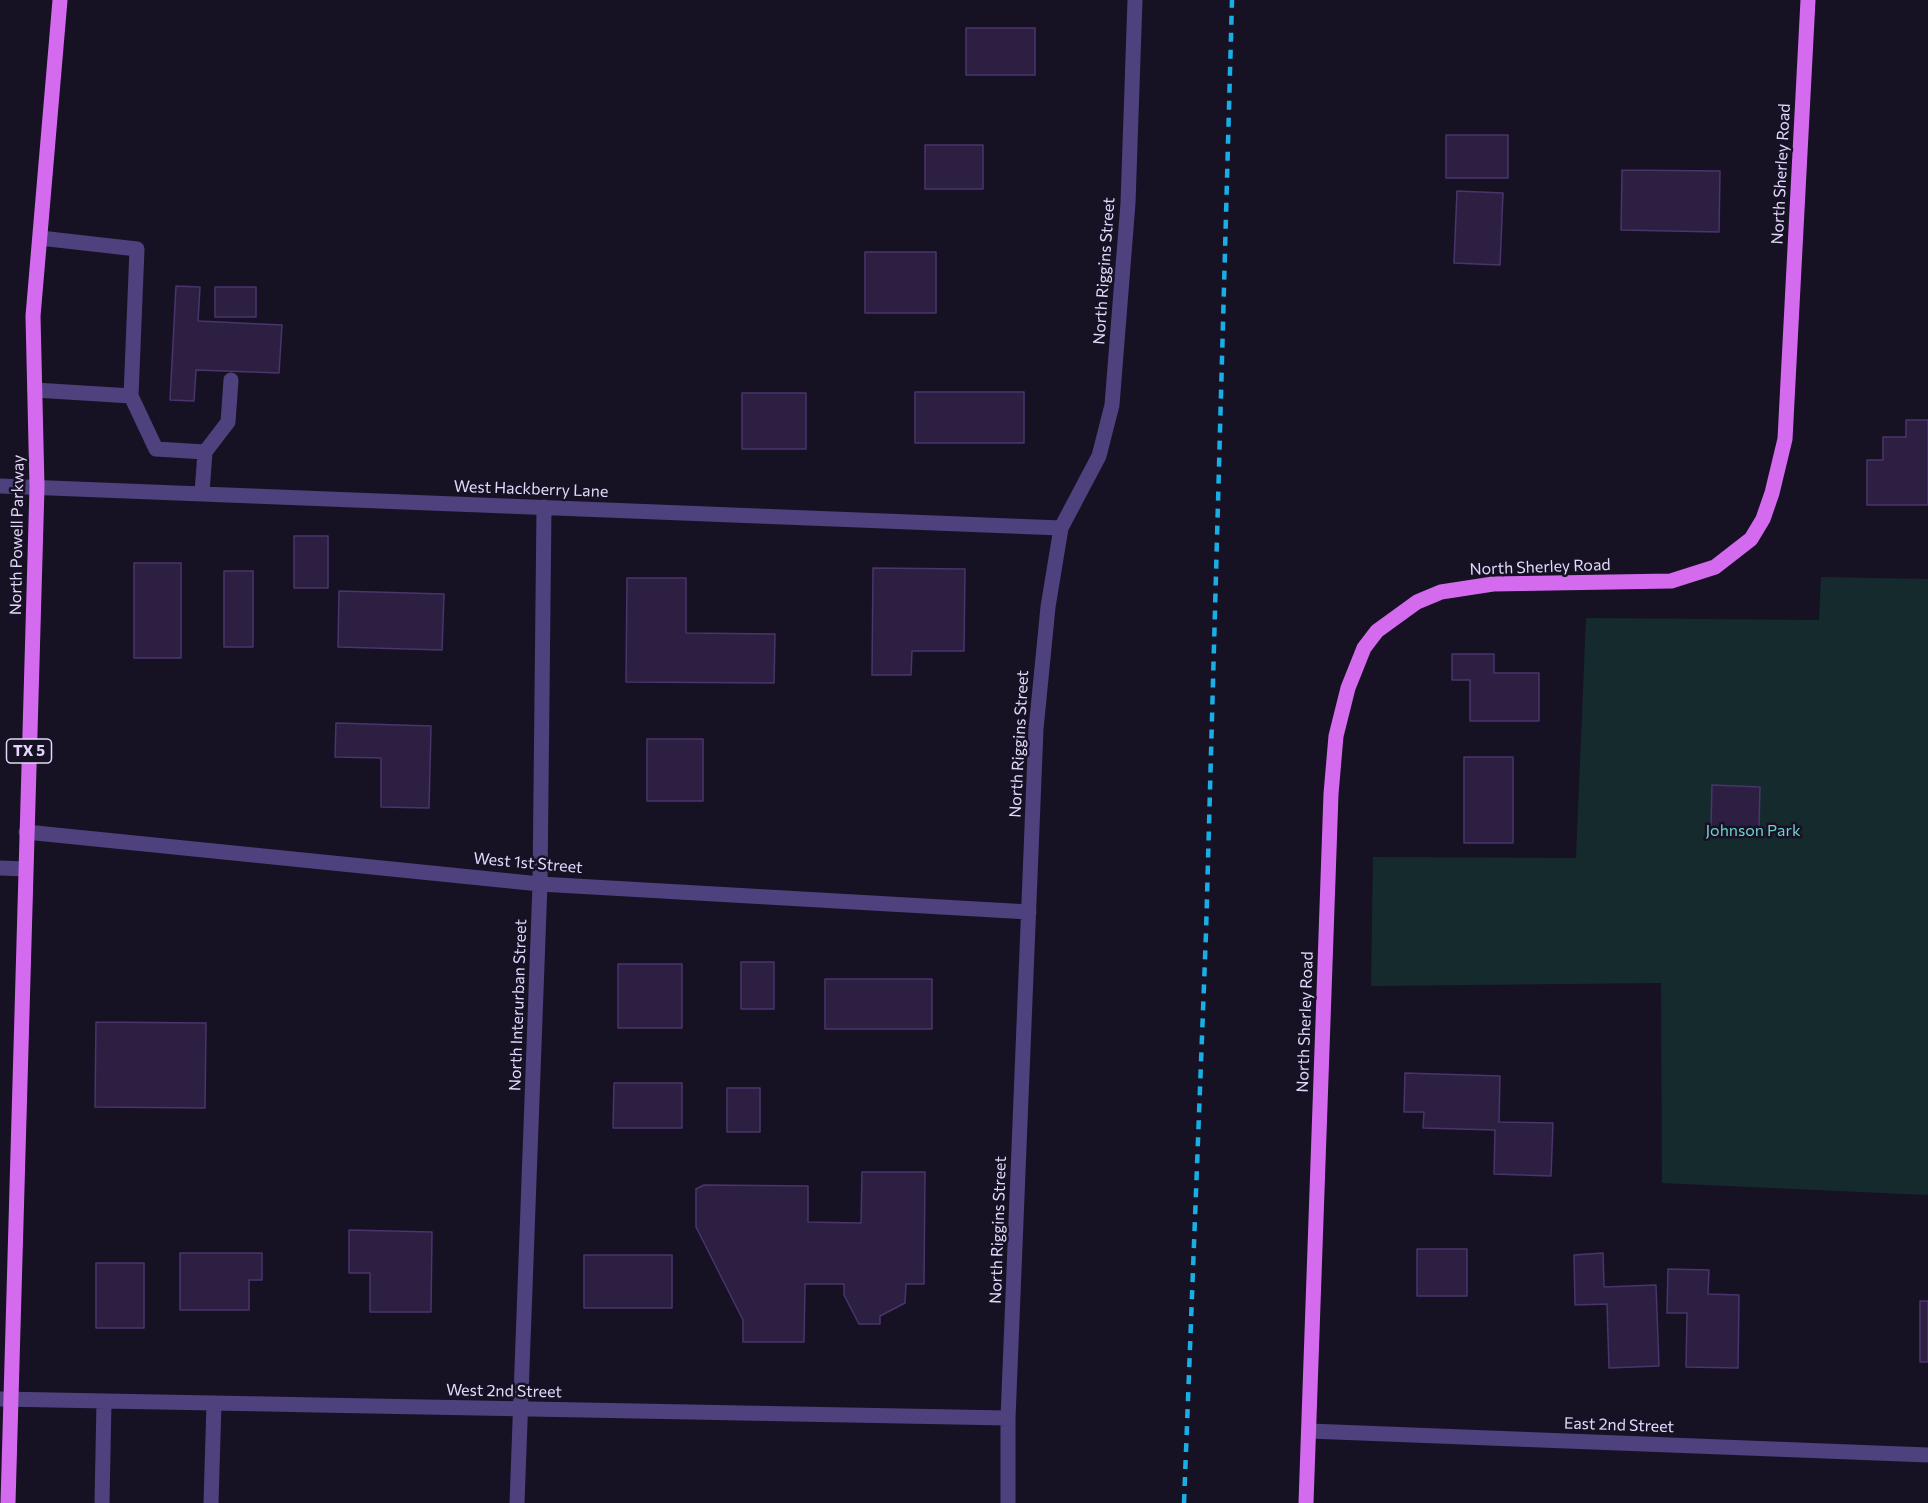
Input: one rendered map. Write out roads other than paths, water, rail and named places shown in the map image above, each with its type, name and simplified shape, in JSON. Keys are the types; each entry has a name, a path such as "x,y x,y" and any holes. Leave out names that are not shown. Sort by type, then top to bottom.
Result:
{"main road":[{"name":"North Powell Parkway","path":"8,1503 7,1399 37,487 33,316 60,0"},
{"name":"North Sherley Road","path":"1306,1503 1331,806 1336,736 1348,688 1364,648 1377,631 1417,602 1441,592 1493,584 1671,581 1715,567 1751,539 1763,519 1772,493 1785,439 1808,0"}],"street":[{"name":"North Riggins Street","path":"1008,1503 1008,1418 1036,729 1048,607 1061,528 1099,456 1112,405 1128,203 1135,0"},
{"path":"40,238 137,249 131,396 156,449 205,452"},
{"path":"202,493 205,452 228,422 231,380"},
{"path":"35,390 131,396"},
{"name":"West Hackberry Lane","path":"0,486 1061,528"},
{"name":"North Interurban Street","path":"517,1503 540,884 544,507"},
{"name":"West 1st Street","path":"26,832 540,884 1029,912"},
{"path":"0,868 24,869"},
{"name":"West 2nd Street","path":"7,1399 1008,1418"},
{"path":"102,1503 104,1401"},
{"path":"211,1503 214,1403"},
{"name":"East 2nd Street","path":"1309,1431 1928,1455"}],"railway":[{"path":"1184,1503 1206,933 1232,0"}],"park label":[{"name":"Johnson Park","path":"1753,831"}]}
